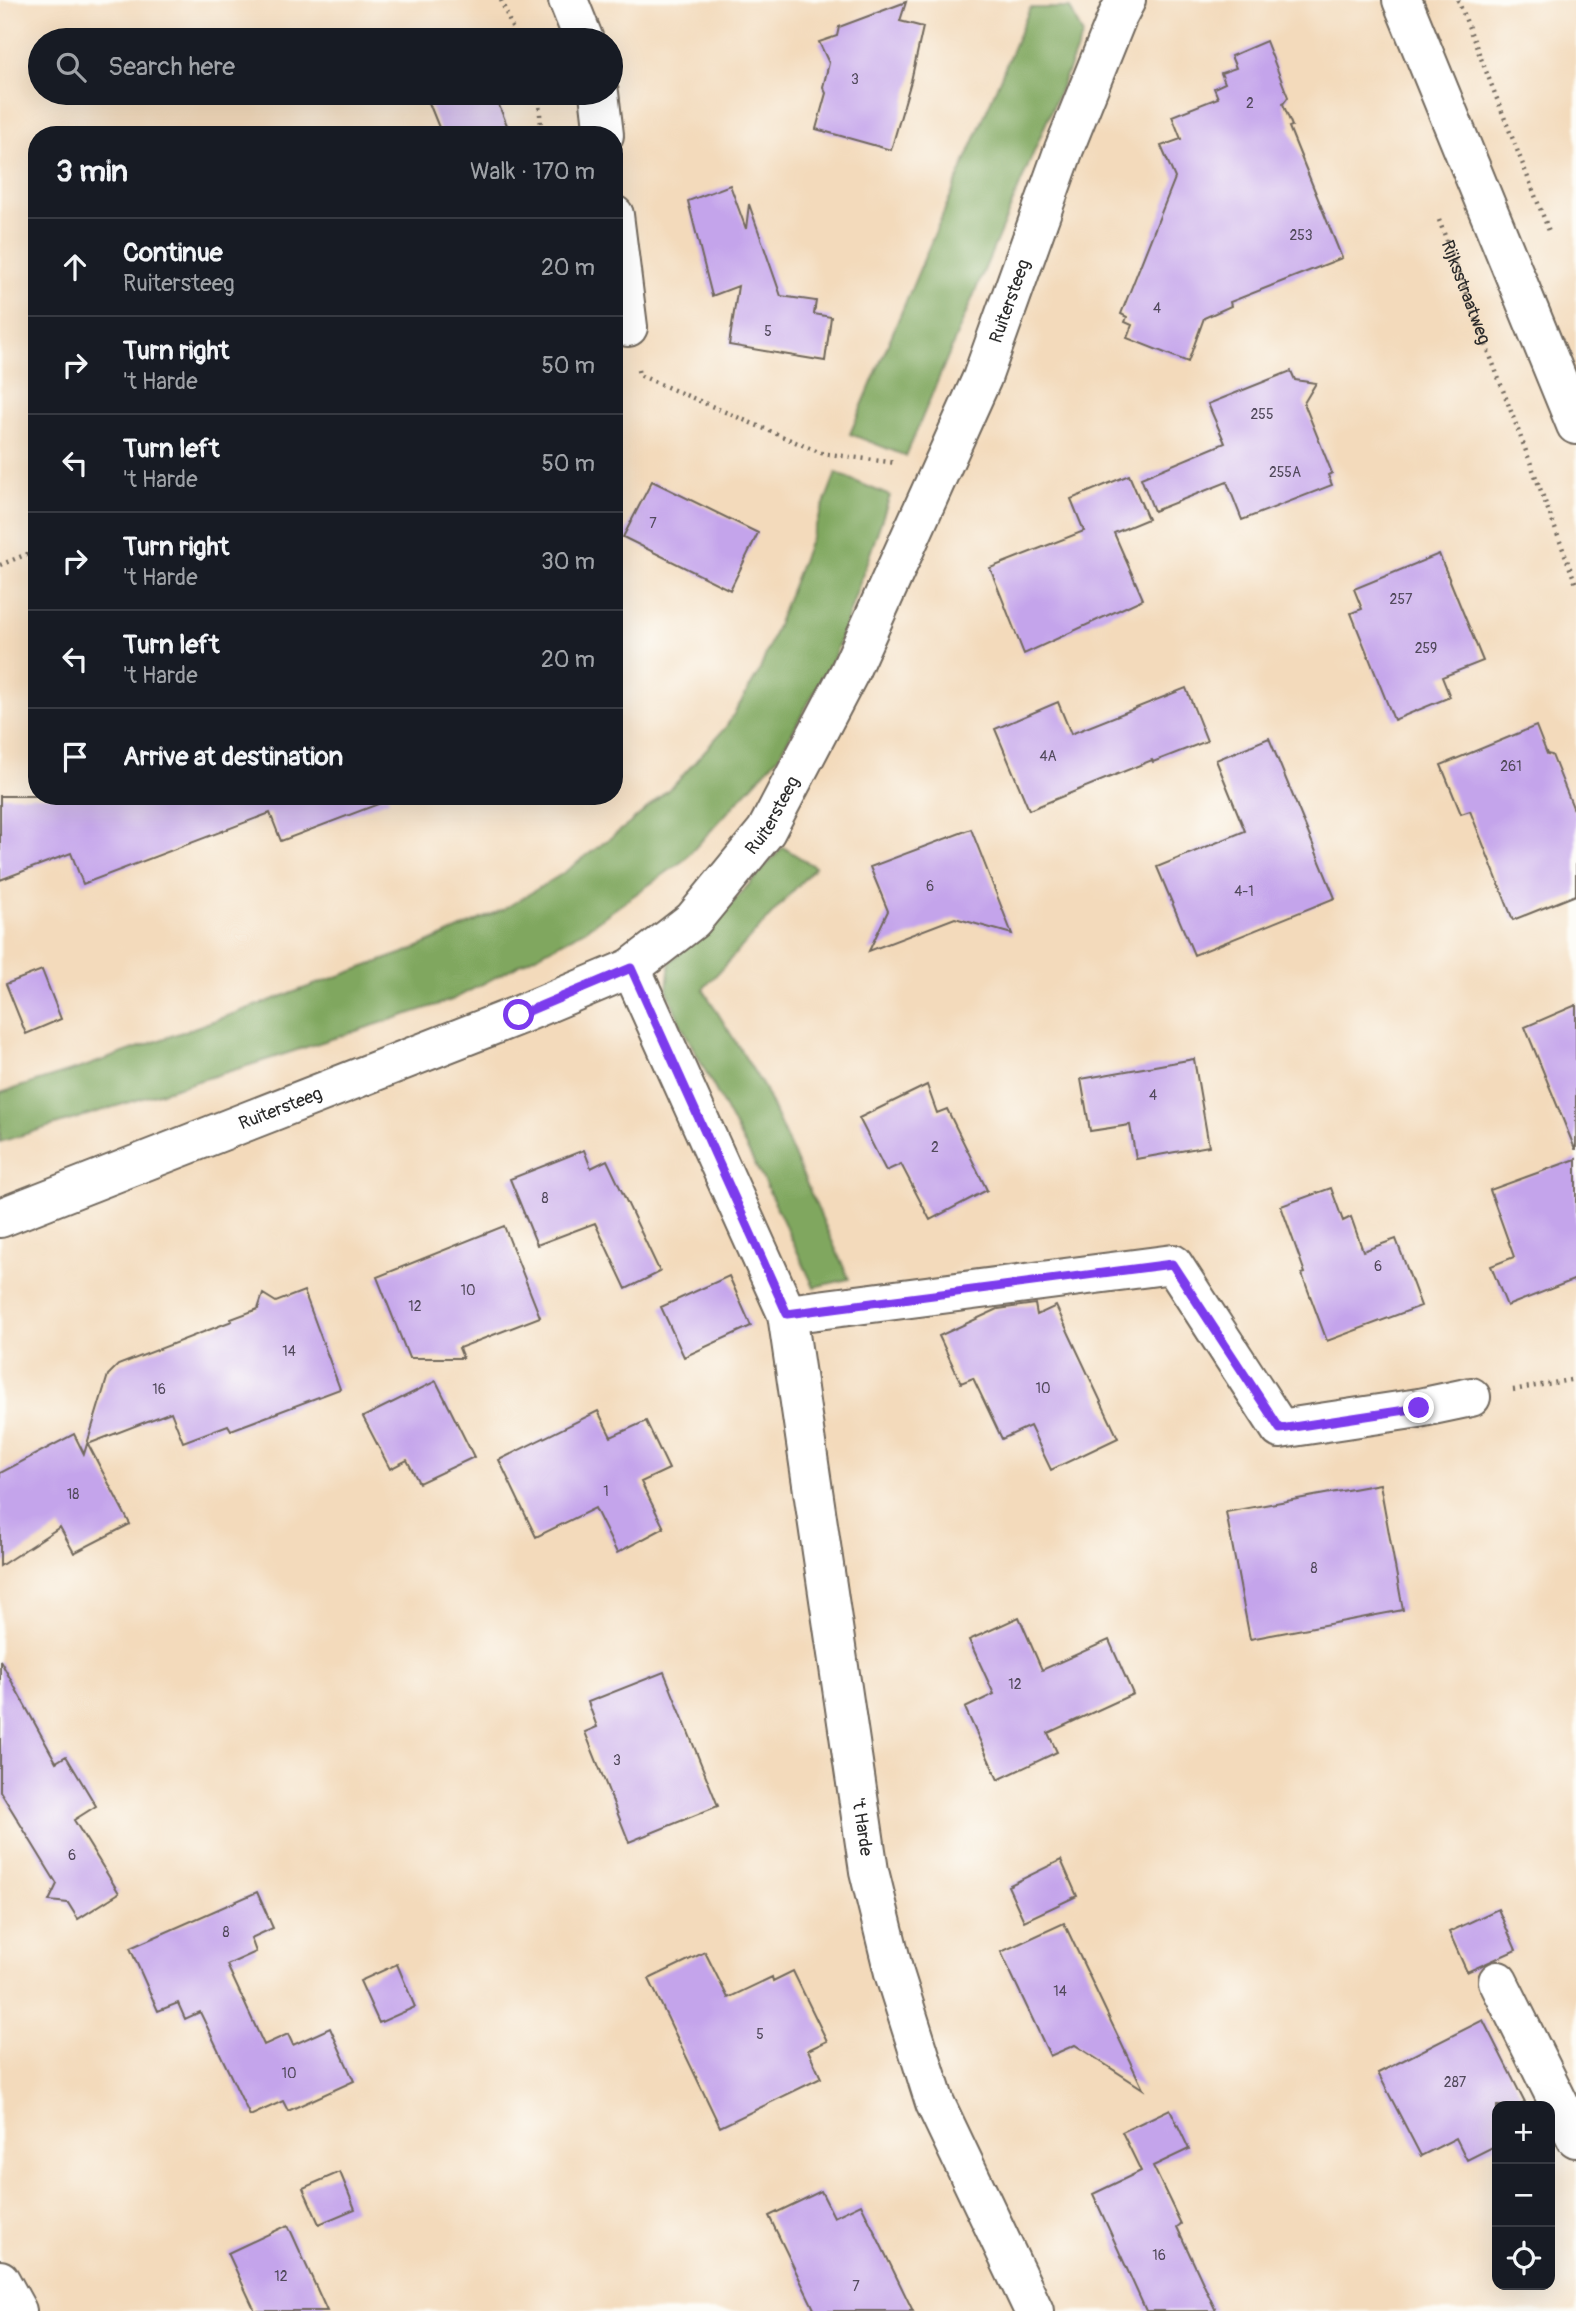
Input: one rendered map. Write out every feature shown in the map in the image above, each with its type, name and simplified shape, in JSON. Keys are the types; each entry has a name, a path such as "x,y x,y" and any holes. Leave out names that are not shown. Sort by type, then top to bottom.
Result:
{"street":[{"path":"568,0 579,28"},
{"name":"Ruitersteeg","path":"0,1218 506,1020 631,968 694,920 766,831 849,673 982,378 1064,149 1126,0"},
{"path":"1402,0 1576,425"},
{"path":"600,105 603,126"},
{"path":"623,287 628,327"},
{"name":"'t Harde","path":"631,968 787,1314 869,1871 894,1973 935,2102 1034,2311"},
{"path":"787,1314 1172,1264 1280,1429 1419,1408 1471,1397"},
{"path":"1498,1981 1576,2138"},
{"path":"0,2280 17,2311"}],"path":[{"path":"501,0 512,28"},
{"path":"1458,0 1553,239"},
{"path":"539,105 541,126"},
{"name":"Rijksstraatweg","path":"1434,208 1576,584"},
{"path":"628,327 639,375 821,453 942,469"},
{"path":"0,565 28,554"},
{"path":"1471,1397 1576,1379"}],"green space":[{"path":"1030,8 1070,8 1083,35 906,456 850,434"},
{"path":"836,473 890,496 834,657 779,756 684,860 585,930 452,1000 0,1142 0,1093 84,1067 412,950 504,909 562,874 629,824 677,782 726,727 759,672"},
{"path":"783,847 815,867 703,989 764,1088 849,1279 814,1287 768,1189 680,1023 667,989 670,962 721,915"}],"building":[{"path":"906,2 900,21 923,27 891,150 816,129 826,93 823,87 829,63 819,42 837,36 839,27"},
{"path":"1266,41 1288,97 1283,104 1292,126 1289,127 1342,258 1230,302 1231,306 1204,318 1188,362 1127,338 1132,325 1125,322 1127,317 1121,314 1175,178 1161,146 1181,139 1172,116 1218,98 1214,88 1225,83 1221,73 1236,68 1231,56"},
{"path":"430,105 499,105 507,126 438,126"},
{"path":"730,185 746,229 749,204 781,296 816,301 814,314 831,317 825,361 729,345 738,286 712,296 688,201"},
{"path":"1291,371 1295,380 1316,383 1304,403 1332,473 1328,475 1332,485 1242,520 1227,482 1154,511 1141,478 1225,443 1208,404"},
{"path":"1129,475 1148,519 1114,533 1143,599 1024,654 990,568 1084,531 1071,499"},
{"path":"652,481 758,533 730,590 623,537"},
{"path":"1439,554 1483,661 1442,677 1450,697 1394,720 1351,613 1362,609 1354,589"},
{"path":"1186,688 1207,741 1153,762 1152,760 1029,810 995,729 1058,702 1071,734"},
{"path":"1536,726 1547,754 1552,755 1576,815 1576,895 1513,920 1470,811 1461,814 1441,765"},
{"path":"1269,738 1335,898 1194,955 1157,867 1245,831 1216,760"},
{"path":"0,796 28,796 28,805 376,805 281,841 270,813 83,884 71,853 0,880"},
{"path":"971,829 1012,934 955,918 869,951 888,911 870,867"},
{"path":"42,970 61,1019 26,1034 6,984"},
{"path":"1576,1005 1576,1149 1575,1149 1525,1027"},
{"path":"1194,1059 1209,1146 1136,1159 1130,1125 1090,1131 1081,1079"},
{"path":"927,1085 937,1113 947,1109 987,1190 930,1220 901,1164 886,1171 859,1118"},
{"path":"584,1150 591,1168 607,1160 660,1272 626,1289 595,1223 537,1245 510,1179"},
{"path":"1576,1159 1576,1279 1507,1306 1491,1266 1514,1257 1490,1190"},
{"path":"1331,1188 1343,1221 1351,1217 1363,1251 1396,1239 1421,1306 1327,1341 1281,1206"},
{"path":"504,1226 540,1317 459,1348 463,1358 409,1358 377,1277"},
{"path":"729,1276 751,1326 684,1357 661,1307"},
{"path":"304,1291 340,1389 231,1430 228,1425 183,1442 171,1412 88,1444 130,1524 74,1553 60,1527 0,1566 0,1473 74,1434 84,1454 108,1375 118,1365 258,1309 263,1294 276,1302"},
{"path":"1035,1304 1037,1315 1056,1306 1118,1438 1051,1470 1030,1426 1002,1439 973,1378 961,1383 939,1336 998,1309"},
{"path":"436,1381 474,1457 419,1483 407,1460 390,1469 363,1417"},
{"path":"598,1411 611,1437 646,1421 669,1469 641,1482 664,1528 617,1553 595,1508 536,1537 499,1460"},
{"path":"1380,1484 1403,1610 1250,1639 1226,1512"},
{"path":"1019,1617 1042,1670 1109,1640 1133,1694 1048,1733 1057,1752 998,1780 965,1708 994,1694 969,1640"},
{"path":"0,1660 56,1762 66,1756 96,1806 74,1820 119,1893 78,1919 68,1903 49,1901 57,1884 0,1791"},
{"path":"664,1672 718,1806 629,1842 585,1732 597,1727 588,1702"},
{"path":"1061,1860 1077,1896 1024,1921 1008,1886"},
{"path":"257,1892 273,1928 251,1938 256,1952 227,1965 264,2045 288,2034 293,2045 330,2028 354,2081 288,2111 283,2101 250,2116 200,2012 185,2019 178,2003 158,2011 130,1948"},
{"path":"1498,1909 1516,1950 1467,1972 1449,1932"},
{"path":"1064,1923 1143,2089 1075,2045 1050,2056 1001,1952"},
{"path":"705,1952 728,1998 772,1977 773,1981 793,1971 827,2041 808,2050 821,2078 720,2127 649,1979"},
{"path":"397,1964 415,2007 379,2023 360,1981"},
{"path":"1483,2020 1524,2101 1492,2101 1492,2148 1467,2160 1456,2138 1421,2156 1378,2073"},
{"path":"1170,2109 1189,2149 1153,2166 1181,2224 1177,2227 1216,2311 1146,2311 1093,2194 1141,2171 1122,2132"},
{"path":"340,2172 355,2209 319,2224 303,2188"},
{"path":"821,2191 834,2217 861,2204 913,2311 815,2311 769,2216"},
{"path":"288,2225 327,2311 255,2311 228,2253"}],"route":[{"path":"519,1015 631,968 787,1314 1172,1264 1280,1429 1419,1408"}]}
